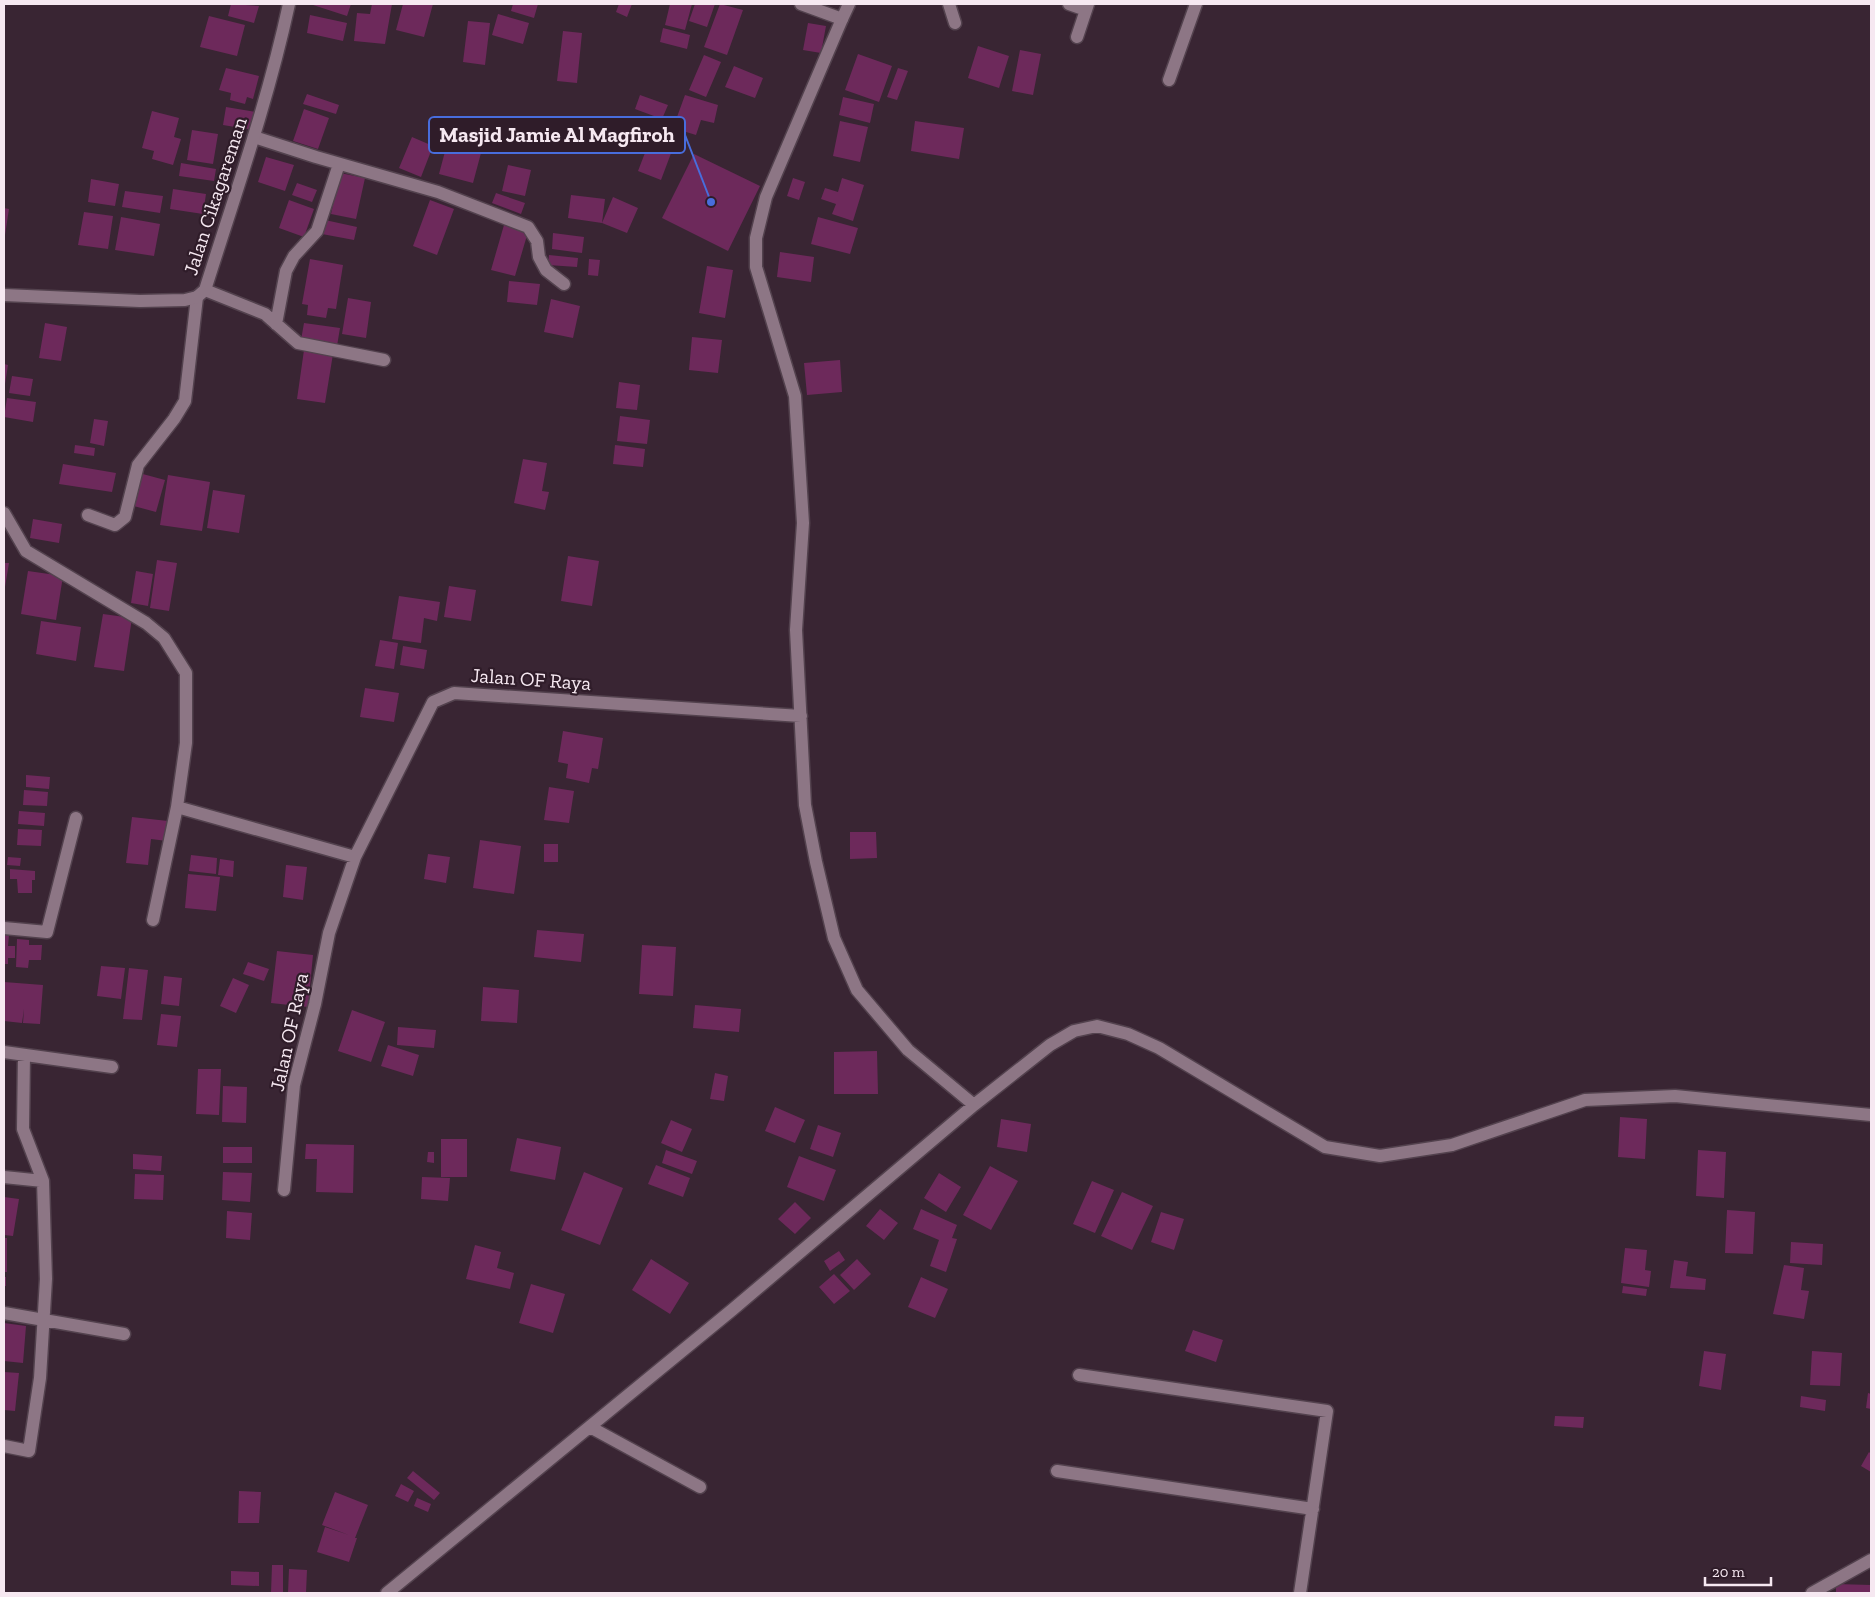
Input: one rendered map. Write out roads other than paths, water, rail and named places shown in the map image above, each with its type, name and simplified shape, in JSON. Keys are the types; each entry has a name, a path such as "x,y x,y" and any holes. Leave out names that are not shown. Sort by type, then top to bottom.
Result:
{"street":[{"name":"Jalan Cikagareman","path":"4,295 140,301 185,300 201,293 254,137 278,55 289,4"},
{"path":"801,4 842,19"},
{"path":"848,4 769,189 756,238 756,267 795,396 803,523 796,630 805,805 834,938 857,990 908,1050 974,1105"},
{"path":"949,4 955,23"},
{"path":"1069,4 1087,7 1077,37"},
{"path":"1169,80 1196,4"},
{"path":"254,137 339,164 438,192 528,227 537,241 539,257 546,270 564,284"},
{"path":"276,324 286,271 294,256 317,231 339,164"},
{"path":"88,515 115,525 125,517 138,465 174,419 185,401 201,293 265,314 298,343 384,360"},
{"path":"4,513 26,551 146,623 164,638 186,673 186,743 177,806 153,920"},
{"name":"Jalan OF Raya","path":"284,1190 294,1085 315,1004 329,933 355,857 433,702 454,693 800,716"},
{"path":"177,806 355,857"},
{"path":"4,928 47,932 76,818"},
{"path":"388,1593 590,1427 974,1105 1050,1046 1074,1031 1098,1026 1128,1034 1159,1048 1326,1147 1380,1156 1452,1144 1585,1100 1675,1096 1871,1115"},
{"path":"4,1052 112,1067"},
{"path":"4,1446 29,1451 40,1378 44,1319 46,1279 43,1181 23,1129 24,1055"},
{"path":"4,1177 43,1181"},
{"path":"4,1313 124,1334"},
{"path":"1079,1375 1327,1412 1300,1593"},
{"path":"590,1427 700,1487"},
{"path":"1057,1471 1313,1509"},
{"path":"1812,1593 1871,1560"}],"place":[{"name":"Masjid Jamie Al Magfiroh","path":"711,202"}]}
